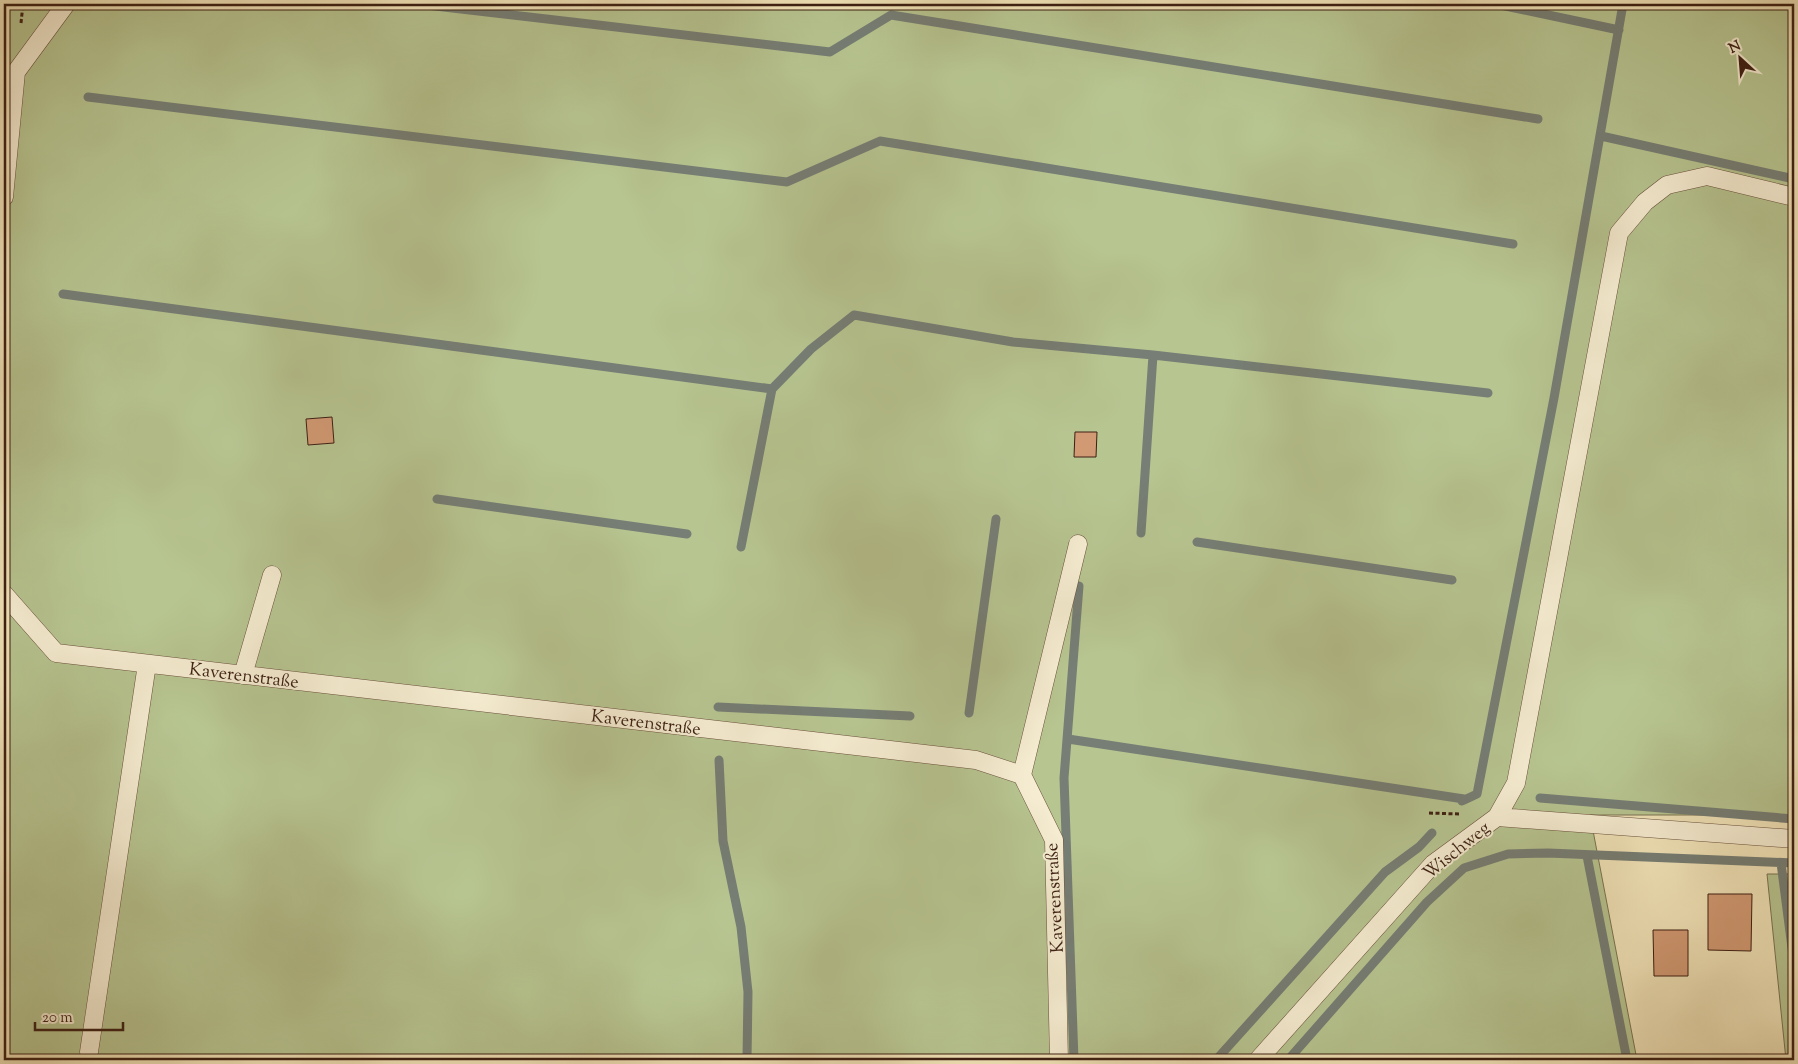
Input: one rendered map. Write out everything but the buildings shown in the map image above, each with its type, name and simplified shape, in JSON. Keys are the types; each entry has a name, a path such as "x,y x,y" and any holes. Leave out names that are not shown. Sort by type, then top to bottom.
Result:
{"lane":[{"path":"4,197 16,72 66,4"},
{"path":"1498,817 1516,783 1620,233 1645,202 1667,185 1707,176 1794,197"},
{"path":"1022,776 1078,544"},
{"path":"244,675 272,576"},
{"name":"Kaverenstraße","path":"4,594 56,654 976,760 1022,776 1054,840 1059,1060"},
{"path":"89,1052 147,664"},
{"name":"Wischweg","path":"1258,1060 1433,864 1498,817 1794,839"}],"green space":[{"path":"4,4 1794,4 1794,815 1590,815 1637,1060 4,1060"},
{"path":"1767,874 1794,874 1794,1060 1786,1060"}],"waterway":[{"path":"418,4 830,52 891,15 1538,119"},
{"path":"1496,4 1619,30"},
{"path":"1462,801 1477,794 1554,398 1623,4"},
{"path":"88,97 787,182 880,141 1513,244"},
{"path":"1601,136 1794,179"},
{"path":"63,294 772,389 811,349 854,315 1013,342 1153,355 1141,533"},
{"path":"1153,355 1488,393"},
{"path":"741,547 772,389"},
{"path":"437,499 687,534"},
{"path":"969,713 996,519"},
{"path":"1197,542 1452,580"},
{"path":"1074,1060 1064,778 1079,586"},
{"path":"718,707 910,716"},
{"path":"1068,739 1464,799"},
{"path":"719,760 723,841 741,927 748,992 747,1060"},
{"path":"1540,798 1794,819"},
{"path":"1216,1060 1385,872 1419,847 1432,833"},
{"path":"1288,1060 1427,902 1464,868 1508,854 1548,853 1794,863"},
{"path":"1587,856 1627,1060"},
{"path":"1781,863 1794,963"}]}
